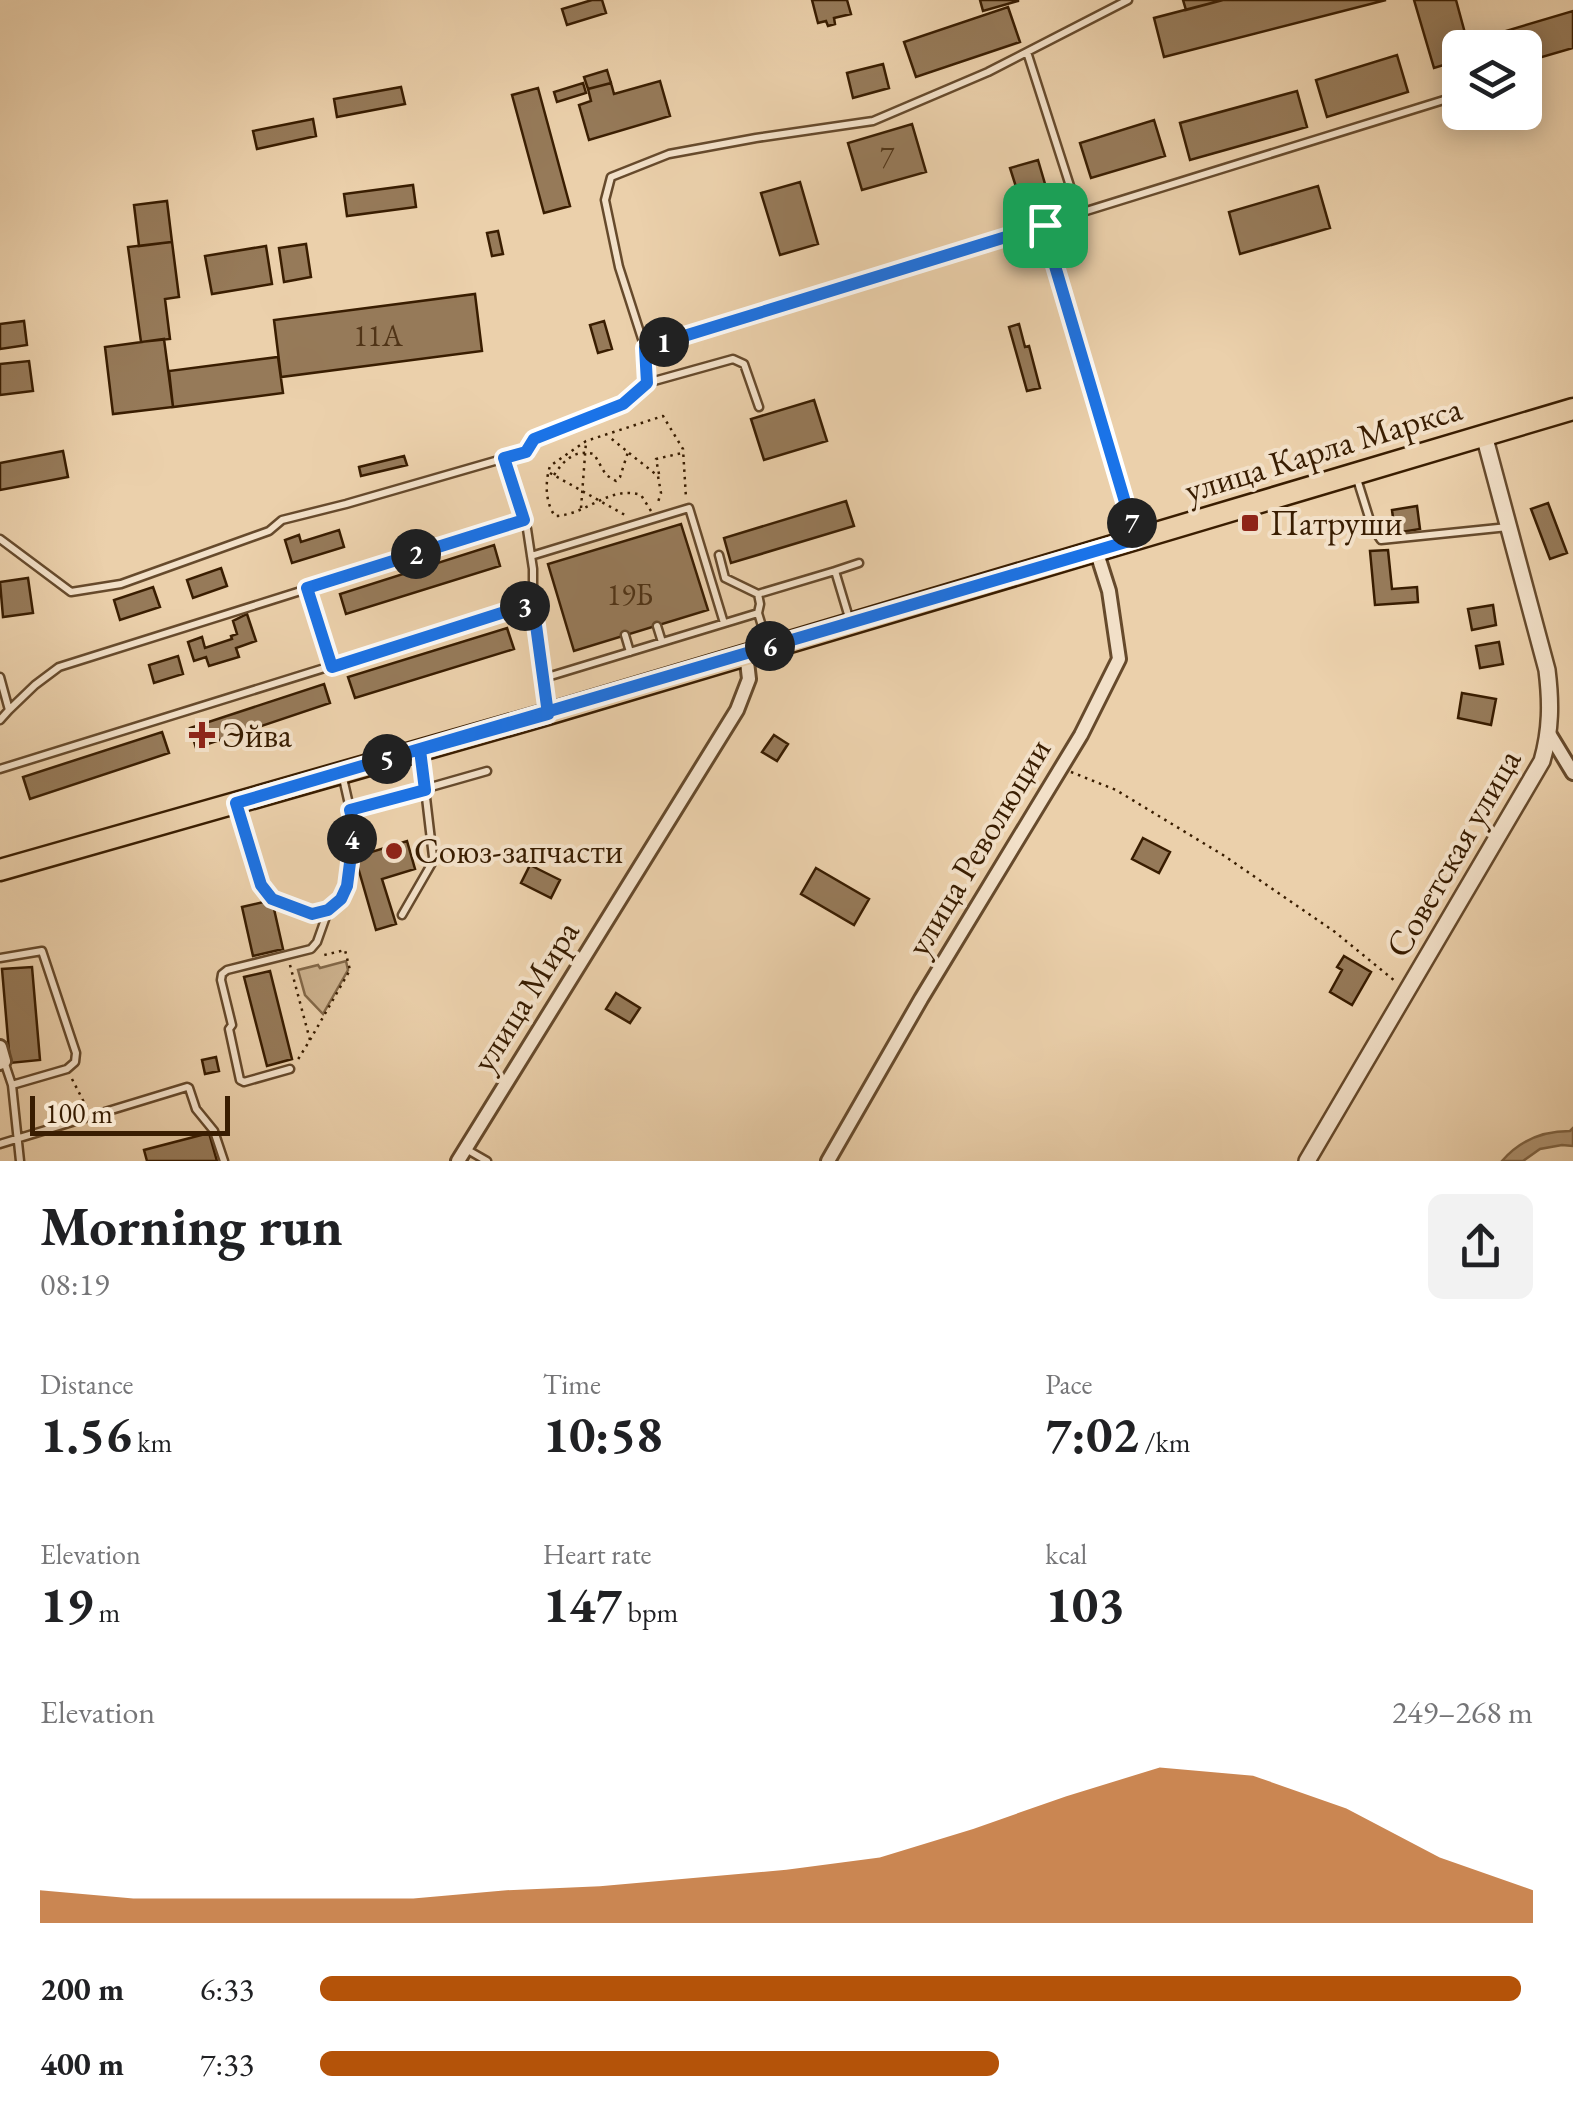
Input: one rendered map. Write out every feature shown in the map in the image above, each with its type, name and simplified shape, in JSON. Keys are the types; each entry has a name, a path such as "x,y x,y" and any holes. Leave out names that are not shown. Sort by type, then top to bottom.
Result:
{"main road":[{"name":"улица Карла Маркса","path":"0,870 548,714 1573,409"}],"street":[{"name":"Советская улица","path":"1307,1161 1542,762 1550,735 1547,670 1484,435"},
{"name":"улица Революции","path":"828,1161 921,998 1082,735 1119,659 1109,591 1096,550"},
{"name":"улица Мира","path":"461,1154 737,710 750,679 746,653"},
{"path":"1550,735 1573,773"},
{"path":"0,1047 2,1062"}],"lane":[{"path":"647,383 645,348 619,267 605,200 611,177 668,154 872,121 988,72 1128,0"},
{"path":"1027,52 1079,214"},
{"path":"645,348 1442,101"},
{"path":"1045,225 1136,539"},
{"path":"0,539 72,592 121,584 269,530 282,520 526,452 534,439 623,404 647,383 733,359 744,364 759,406"},
{"path":"504,458 531,556 533,603 548,714"},
{"path":"1355,474 1372,526 1381,540 1509,527"},
{"path":"531,556 690,508 724,624"},
{"path":"0,720 35,685 60,667 524,520"},
{"path":"719,555 725,578 758,594 859,563"},
{"path":"836,571 851,622"},
{"path":"307,588 332,667"},
{"path":"758,594 758,613 768,646"},
{"path":"0,770 533,603"},
{"path":"544,678 758,613"},
{"path":"657,626 662,642"},
{"path":"625,636 630,652"},
{"path":"0,678 9,710"},
{"path":"402,914 432,863 434,852 420,750"},
{"path":"350,810 487,771"},
{"path":"236,803 261,885 272,899 312,914 328,910 341,899 347,886 352,847 353,822 342,772"},
{"path":"290,1069 240,1080 222,974 311,949 328,910"},
{"path":"0,958 42,951 76,1054 75,1062 67,1069 12,1086"},
{"path":"2,1062 12,1086 20,1161"},
{"path":"0,1144 189,1088 196,1109 214,1132 224,1161"},
{"path":"461,1154 487,1161"}],"path":[{"path":"683,452 656,459 661,493 654,516 641,495 628,491 555,516 548,507 550,466 586,442 664,416 683,452 686,509"},
{"path":"606,435 658,476"},
{"path":"580,510 586,442"},
{"path":"554,475 568,458 586,452 594,454 606,475 616,481 628,452"},
{"path":"548,472 639,524"},
{"path":"1062,768 1116,790 1223,854 1335,932 1408,992"},
{"path":"290,1069 350,970 344,950 308,959"},
{"path":"290,963 310,1040"},
{"path":"67,1069 91,1116"}],"shaded area":[{"path":"346,961 348,970 323,1014 305,995 298,970"},
{"path":"1573,1128 1573,1146 1540,1149 1523,1161 1502,1161 1532,1138"}],"building":[{"path":"602,0 606,13 567,25 562,9"},
{"path":"812,0 847,0 851,14 834,18 835,24 828,26 826,21 818,23"},
{"path":"980,0 1018,0 1018,1 983,11"},
{"path":"1183,0 1223,0 1186,10"},
{"path":"1223,0 1386,0 1164,57 1154,18"},
{"path":"1414,0 1456,0 1464,30 1442,30 1442,66 1434,68"},
{"path":"1008,7 1020,42 916,77 904,42"},
{"path":"1573,11 1573,48 1542,57 1542,30 1509,30"},
{"path":"1397,55 1408,92 1327,117 1316,80"},
{"path":"883,64 889,88 853,98 847,73"},
{"path":"607,70 611,83 588,89 584,77"},
{"path":"660,81 670,116 589,140 579,105 591,101 588,89 611,83 614,94"},
{"path":"583,83 586,93 557,102 554,92"},
{"path":"401,87 405,104 337,117 334,99"},
{"path":"538,88 570,206 544,213 512,95"},
{"path":"1297,91 1307,127 1190,160 1180,123"},
{"path":"313,119 316,136 257,149 253,131"},
{"path":"1154,120 1165,156 1091,178 1080,143"},
{"path":"912,124 926,172 862,190 848,143"},
{"path":"1038,160 1050,201 1023,209 1010,168"},
{"path":"800,182 818,244 780,255 761,193"},
{"path":"413,185 416,207 347,216 344,194"},
{"path":"1318,186 1330,228 1240,254 1229,212"},
{"path":"167,201 172,242 139,246 134,205"},
{"path":"498,231 503,254 492,256 487,233"},
{"path":"172,242 179,297 165,299 170,339 141,342 128,247"},
{"path":"306,244 311,277 284,282 279,248"},
{"path":"266,246 272,284 212,294 205,256"},
{"path":"475,294 482,351 281,377 274,320"},
{"path":"24,321 27,345 0,349 0,324"},
{"path":"604,321 612,349 598,353 590,325"},
{"path":"1019,324 1040,388 1027,391 1009,327"},
{"path":"164,339 173,407 113,414 105,347"},
{"path":"278,357 283,393 173,407 169,371"},
{"path":"29,361 33,391 0,395 0,364"},
{"path":"814,400 827,441 764,460 751,419"},
{"path":"63,451 68,477 0,490 0,463"},
{"path":"404,456 407,465 361,476 359,467"},
{"path":"846,501 854,526 731,563 724,538"},
{"path":"1548,503 1567,553 1550,559 1531,509"},
{"path":"1417,506 1420,529 1395,533 1392,510"},
{"path":"681,524 708,610 574,651 548,564"},
{"path":"339,530 344,547 292,563 285,540 299,535 301,542"},
{"path":"494,545 500,566 346,614 340,594"},
{"path":"1388,550 1392,589 1417,587 1418,602 1375,605 1370,551"},
{"path":"221,568 227,586 193,598 187,580"},
{"path":"28,578 33,613 3,617 0,582"},
{"path":"153,587 160,607 120,620 114,600"},
{"path":"1493,605 1496,625 1472,630 1468,609"},
{"path":"247,614 256,641 236,648 239,657 209,666 206,657 194,661 188,642 202,637 205,648 232,639 237,634 233,621"},
{"path":"507,628 514,649 355,698 348,677"},
{"path":"1499,642 1503,664 1480,668 1476,646"},
{"path":"178,656 183,674 154,683 149,665"},
{"path":"324,684 330,703 196,748 190,728"},
{"path":"1462,693 1496,699 1491,725 1458,718"},
{"path":"162,732 169,753 30,799 23,777"},
{"path":"774,735 788,744 777,761 762,752"},
{"path":"1143,838 1170,852 1159,873 1132,859"},
{"path":"407,841 415,869 382,879 396,924 376,930 355,857"},
{"path":"530,865 560,880 551,898 521,883"},
{"path":"816,868 869,899 854,925 801,894"},
{"path":"272,900 283,949 253,956 242,907"},
{"path":"1344,956 1371,972 1352,1005 1330,992 1342,970 1337,967"},
{"path":"32,967 40,1060 10,1063 2,969"},
{"path":"270,971 292,1059 267,1066 244,977"},
{"path":"616,993 640,1008 630,1023 606,1009"},
{"path":"216,1057 219,1071 205,1074 202,1060"},
{"path":"209,1133 217,1161 147,1161 144,1150"}],"place":[{"name":"Патруши","path":"1250,523"},
{"name":"Эйва","path":"202,735"},
{"name":"Союз-запчасти","path":"394,851"}],"route":[{"path":"1045,225 645,348 647,383 623,404 534,439 526,452 504,458 524,520 307,588 332,667 533,603 548,714 420,750 425,790 350,810 352,847 347,886 341,899 328,910 312,914 272,899 261,885 236,803 342,772 548,714 1136,539 1045,225"}]}
